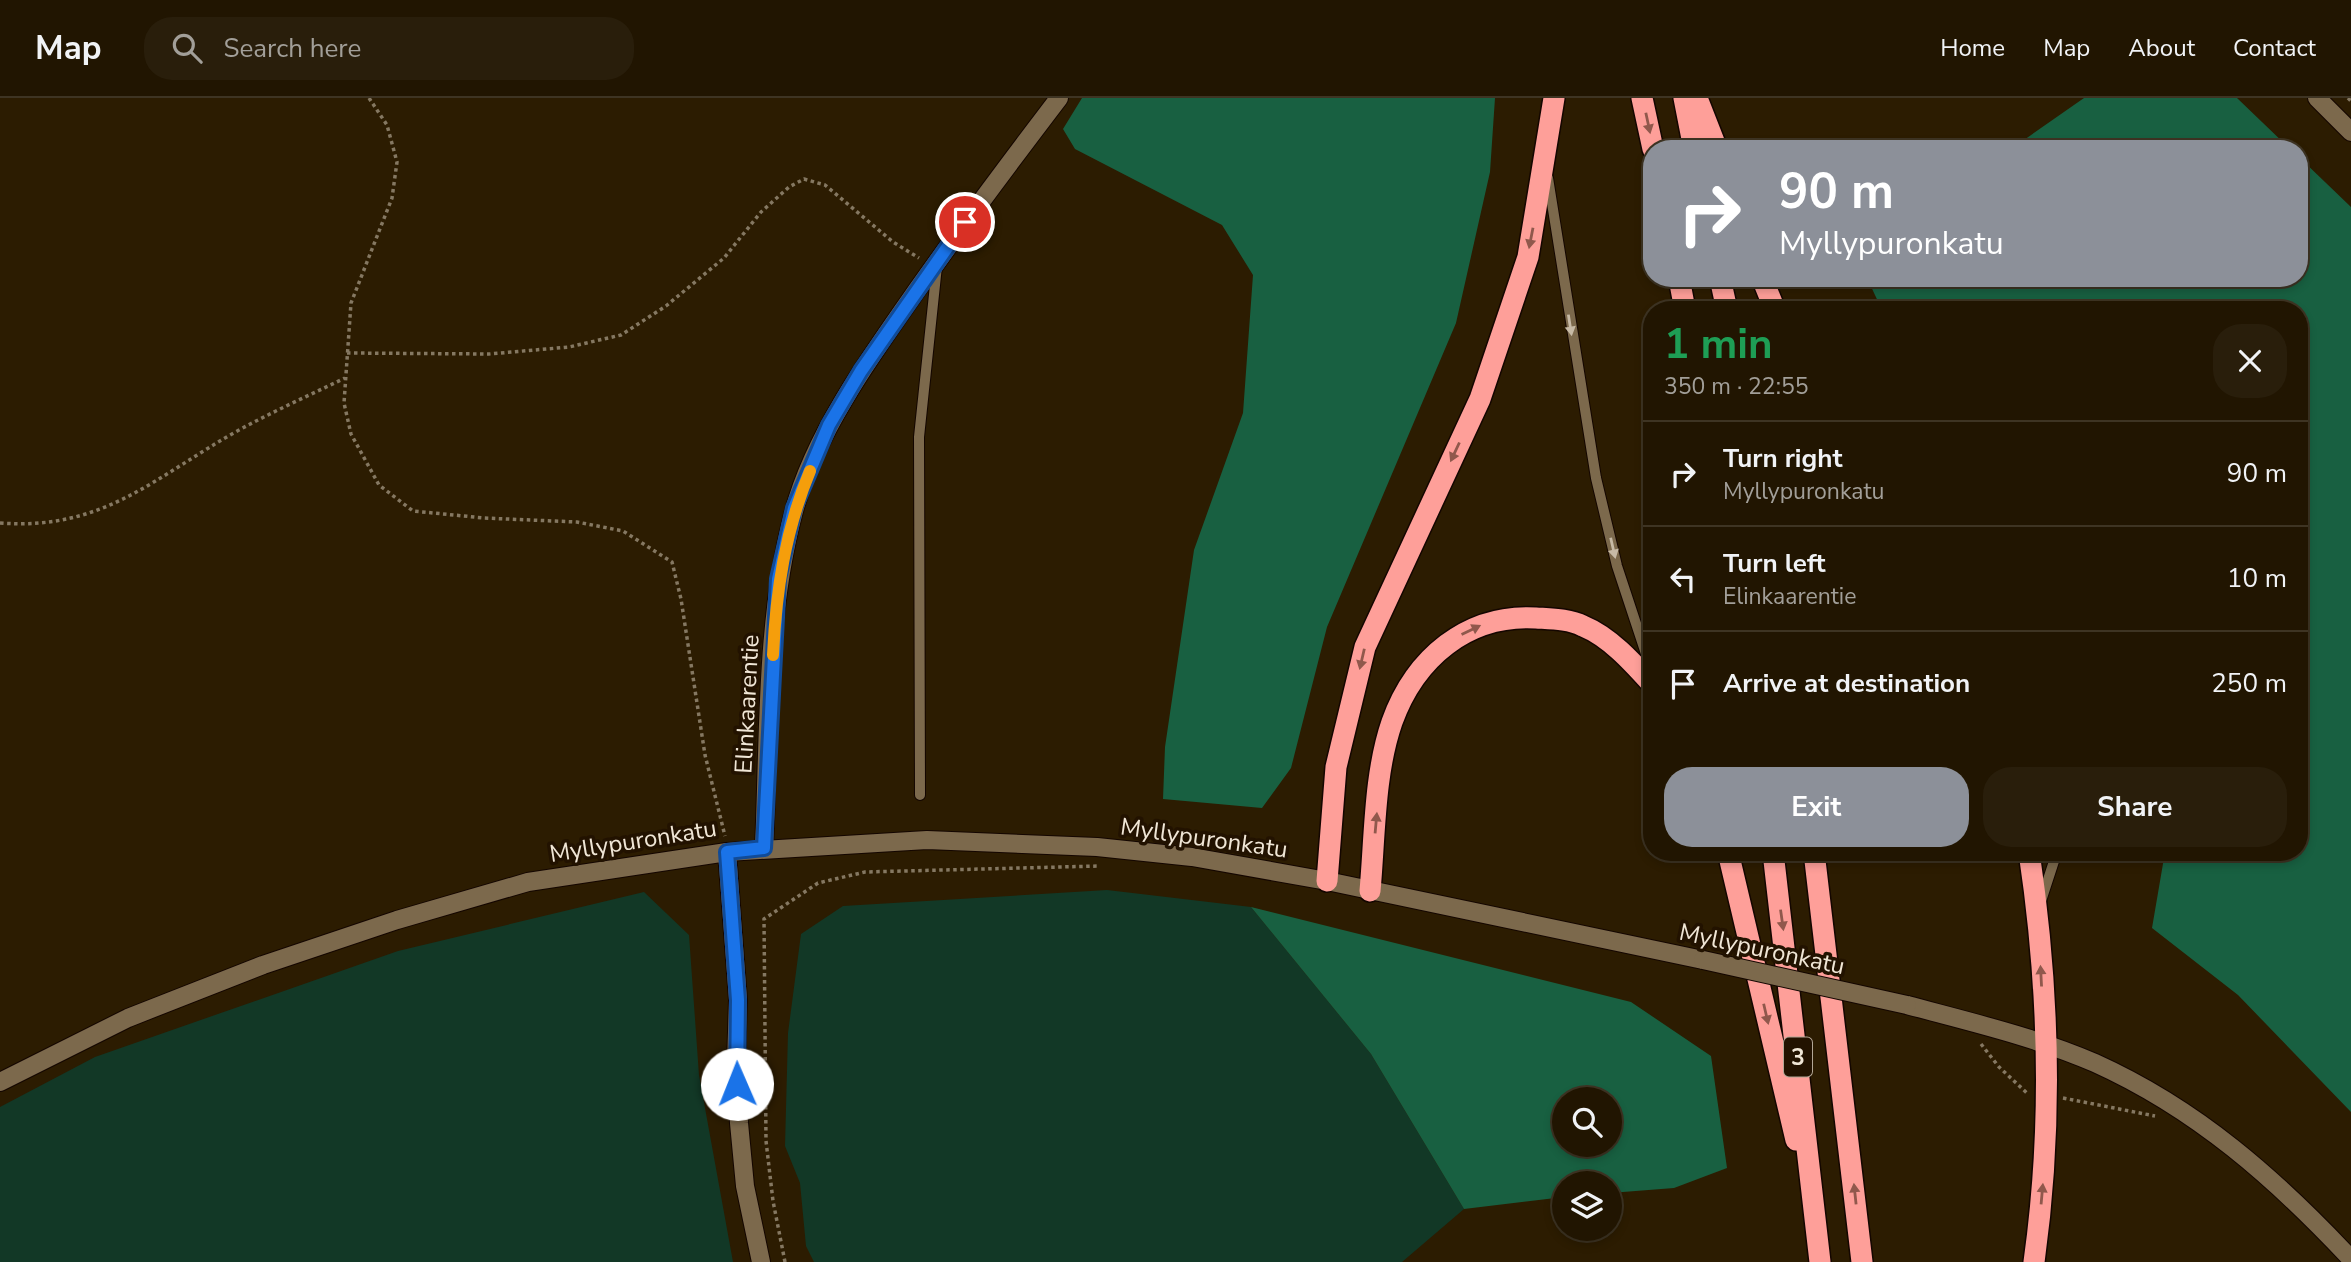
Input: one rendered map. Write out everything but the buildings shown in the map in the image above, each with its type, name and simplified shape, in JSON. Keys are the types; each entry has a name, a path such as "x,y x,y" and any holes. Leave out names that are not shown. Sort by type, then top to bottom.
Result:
{"highway":[{"path":"1327,881 1336,767 1365,647 1480,399 1528,257 1546,160 1554,98"},
{"path":"1643,98 1651,140"},
{"path":"1684,98 1692,140"},
{"path":"1697,98 1713,140"},
{"path":"1370,891 1381,765 1392,722 1423,664 1447,643 1474,626 1501,619 1556,619 1584,626 1630,659 1643,674"},
{"path":"1730,861 1818,1229"},
{"name":"3","path":"1774,861 1820,1262"},
{"name":"3","path":"1815,861 1862,1262"},
{"path":"2030,861 2038,911 2046,1096 2043,1181 2034,1262"}],"street":[{"name":"Elinkaarentie","path":"764,848 778,579 794,508 829,425 868,360 1059,98"},
{"path":"2317,98 2351,132"},
{"name":"Myllypuronkatu","path":"0,1082 128,1018 263,965 397,920 527,882 764,848 928,840 1097,847 1192,858 1327,881 1907,1005 2044,1044 2094,1063 2152,1091 2211,1129 2295,1199 2351,1259"},
{"path":"727,852 738,1000 736,1065 739,1123 745,1186 761,1262"}],"lane":[{"path":"1546,160 1553,221 1596,478 1617,566 1643,645"},
{"path":"920,795 919,437 935,265"},
{"path":"2038,911 2054,861"}],"path":[{"path":"369,98 387,125 397,162 392,198 351,303 344,403 351,434 379,485 413,510 484,518 577,522 623,531 672,562 681,598 705,755 716,808 725,830 727,852"},
{"path":"347,353 489,354 569,347 621,335 666,306 724,258 761,212 789,187 804,179 825,185 893,242 935,265"},
{"path":"0,523 65,520 118,504 238,431 345,378"},
{"path":"785,1262 773,1201 766,1141 764,919 795,895 818,883 865,872 1112,866"},
{"path":"1975,1037 2016,1084 2029,1094 2162,1117"}],"green space":[{"path":"1082,98 1495,98 1490,172 1456,323 1327,627 1291,768 1262,808 1163,799 1165,747 1194,550 1243,413 1253,275 1222,225 1075,149 1063,129"},
{"path":"2084,98 2237,98 2281,140 2024,140"},
{"path":"2308,166 2351,207 2351,1112 2238,995 2152,928 2163,861 2308,861 2308,301 1878,301 1871,287 2308,287"},
{"path":"1107,890 1251,907 1371,1054 1464,1209 1402,1262 814,1262 806,1246 800,1183 785,1146 788,1033 801,934 843,906"},
{"path":"644,892 689,935 699,1075 733,1262 0,1262 0,1107 95,1057 398,951"},
{"path":"1251,907 1631,1002 1711,1056 1727,1168 1674,1188 1622,1192 1622,1171 1552,1171 1552,1198 1464,1209 1371,1054"}],"slow traffic":[{"path":"773,655 778,579 794,508 810,471"}],"route":[{"path":"737,1084 738,1000 727,852 764,848 778,579 794,508 829,425 861,371 965,222"}]}
